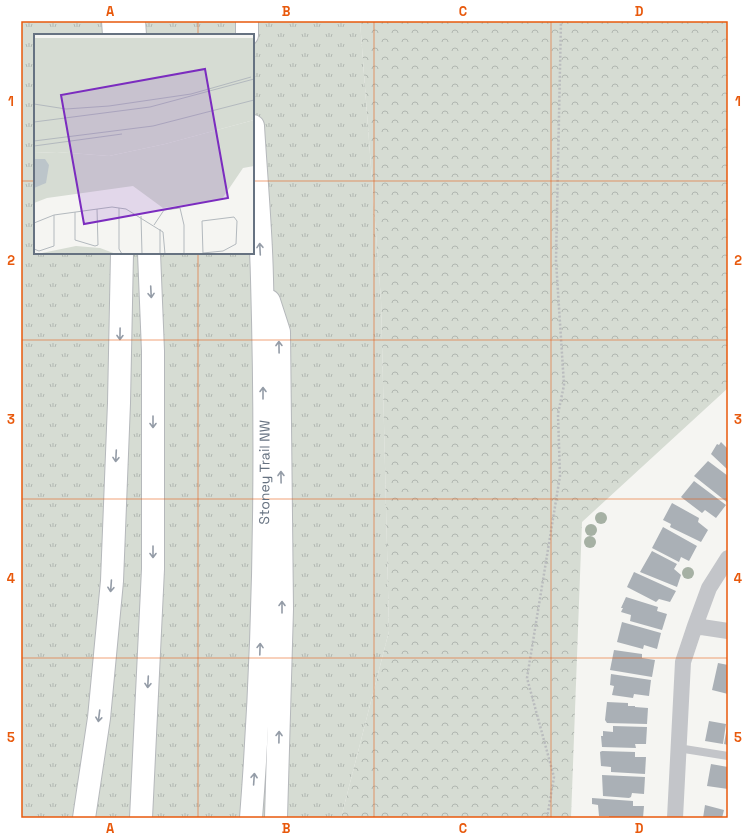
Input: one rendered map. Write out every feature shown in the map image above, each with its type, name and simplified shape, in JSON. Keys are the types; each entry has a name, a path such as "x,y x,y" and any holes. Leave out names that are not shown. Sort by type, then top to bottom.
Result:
{"highway":[{"path":"113,21 114,34"},
{"path":"134,21 135,34"},
{"path":"247,21 248,34"},
{"name":"Stoney Trail NW","path":"251,818 257,737 263,525 262,277 254,143"},
{"path":"84,818 99,718 112,581 119,403 122,254"},
{"path":"141,818 153,569 153,351 149,254"},
{"path":"262,277 279,332 282,609 276,818"}],"street":[{"path":"675,818 683,662 710,588 728,558"},
{"path":"695,626 728,631"}],"lane":[{"path":"678,748 728,756"}],"path":[{"path":"547,818 554,776 527,678 560,476 558,414 564,386 556,262 561,21"}],"green space":[{"path":"21,21 360,21 381,300 389,631 341,818 21,818"},
{"path":"360,21 728,21 728,388 582,522 571,818 341,818 389,631 381,300"}],"building":[{"path":"721,442 728,449 728,470 711,454 717,444 719,445"},
{"path":"708,461 728,476 728,503 694,476"},
{"path":"694,481 726,505 716,518 705,510 702,513 681,497"},
{"path":"672,503 699,518 698,522 708,530 701,542 670,527 671,524 663,520"},
{"path":"663,527 697,546 689,561 681,557 679,562 652,548"},
{"path":"652,551 677,564 674,569 681,575 677,587 640,572"},
{"path":"634,572 676,591 670,602 659,599 656,602 627,587"},
{"path":"626,597 658,607 657,611 667,614 662,630 630,621 631,615 621,612 623,608 621,608"},
{"path":"622,622 661,633 657,649 644,645 643,649 617,642"},
{"path":"614,650 642,654 642,658 655,660 652,677 610,670"},
{"path":"718,663 728,665 728,694 712,690"},
{"path":"611,674 651,680 649,696 634,694 633,698 612,695 614,686 610,685"},
{"path":"607,702 628,703 628,706 648,708 647,724 607,723 605,720"},
{"path":"709,721 726,724 723,744 705,741"},
{"path":"613,726 647,727 646,744 635,744 636,748 602,747 601,736 603,736 603,731 613,732"},
{"path":"728,727 728,745 724,744"},
{"path":"600,752 635,752 635,757 646,757 645,774 611,772 611,767 601,766"},
{"path":"711,764 728,767 728,789 707,786"},
{"path":"602,775 645,777 644,794 632,793 631,797 629,798 603,796"},
{"path":"592,798 633,801 633,806 644,806 643,818 609,818 609,816 599,816 598,805 592,804"},
{"path":"705,805 724,810 722,818 703,818"}]}
